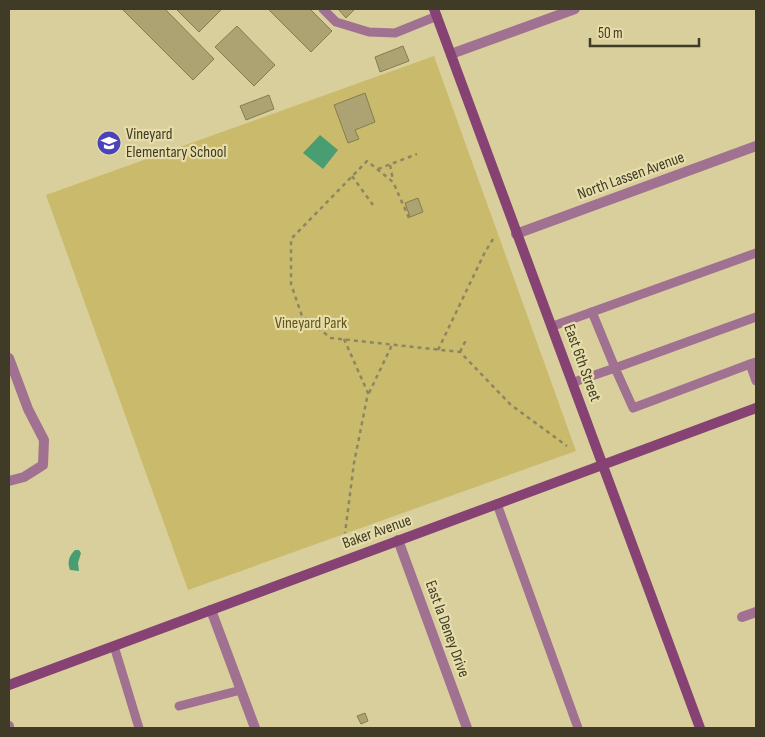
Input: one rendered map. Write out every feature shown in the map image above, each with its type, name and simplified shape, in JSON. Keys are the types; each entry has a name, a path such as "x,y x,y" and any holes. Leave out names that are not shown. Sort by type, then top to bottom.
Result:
{"street":[{"path":"451,54 575,9"},
{"name":"East 6th Street","path":"436,12 516,234 605,465 700,728"},
{"name":"North Lassen Avenue","path":"516,234 756,146"},
{"path":"9,358 28,409 44,440 43,465 24,477 9,481"},
{"name":"Baker Avenue","path":"9,685 756,408"},
{"name":"East la Deney Drive","path":"398,540 467,728"},
{"path":"212,610 255,728"},
{"path":"742,617 756,612"}],"lane":[{"path":"323,9 336,22 369,32 395,33 436,12"},
{"path":"553,326 756,253"},
{"path":"592,312 633,408 753,363 756,381"},
{"path":"574,382 756,317"},
{"path":"497,504 578,728"},
{"path":"114,646 140,728"},
{"path":"179,706 241,690"}],"path":[{"path":"378,169 417,154"},
{"path":"394,182 366,161 291,239 291,284 302,316 331,338 460,352 511,404 567,446"},
{"path":"390,165 394,182 409,218"},
{"path":"352,176 373,204"},
{"path":"438,350 485,252 495,236"},
{"path":"460,352 467,338"},
{"path":"344,339 368,393"},
{"path":"345,533 354,463 368,393 392,344"}],"green space":[{"name":"Vineyard Park","path":"434,56 576,451 188,590 46,195"}],"shaded area":[{"path":"320,135 338,150 323,169 303,153"},
{"path":"75,550 79,550 81,553 78,563 79,571 70,570 69,567 69,559"}],"building":[{"path":"122,9 165,9 214,59 193,80"},
{"path":"176,9 222,9 199,32"},
{"path":"268,9 310,9 332,31 311,52"},
{"path":"338,9 355,9 346,18"},
{"path":"237,26 275,65 254,86 215,47"},
{"path":"403,46 409,61 380,72 375,57"},
{"path":"365,93 375,122 355,130 359,139 348,143 334,105"},
{"path":"269,95 274,109 246,120 240,106"},
{"path":"418,198 423,212 410,217 405,203"},
{"path":"365,713 368,721 361,724 357,716"}],"place":[{"name":"Vineyard Elementary School","path":"109,143"}]}
